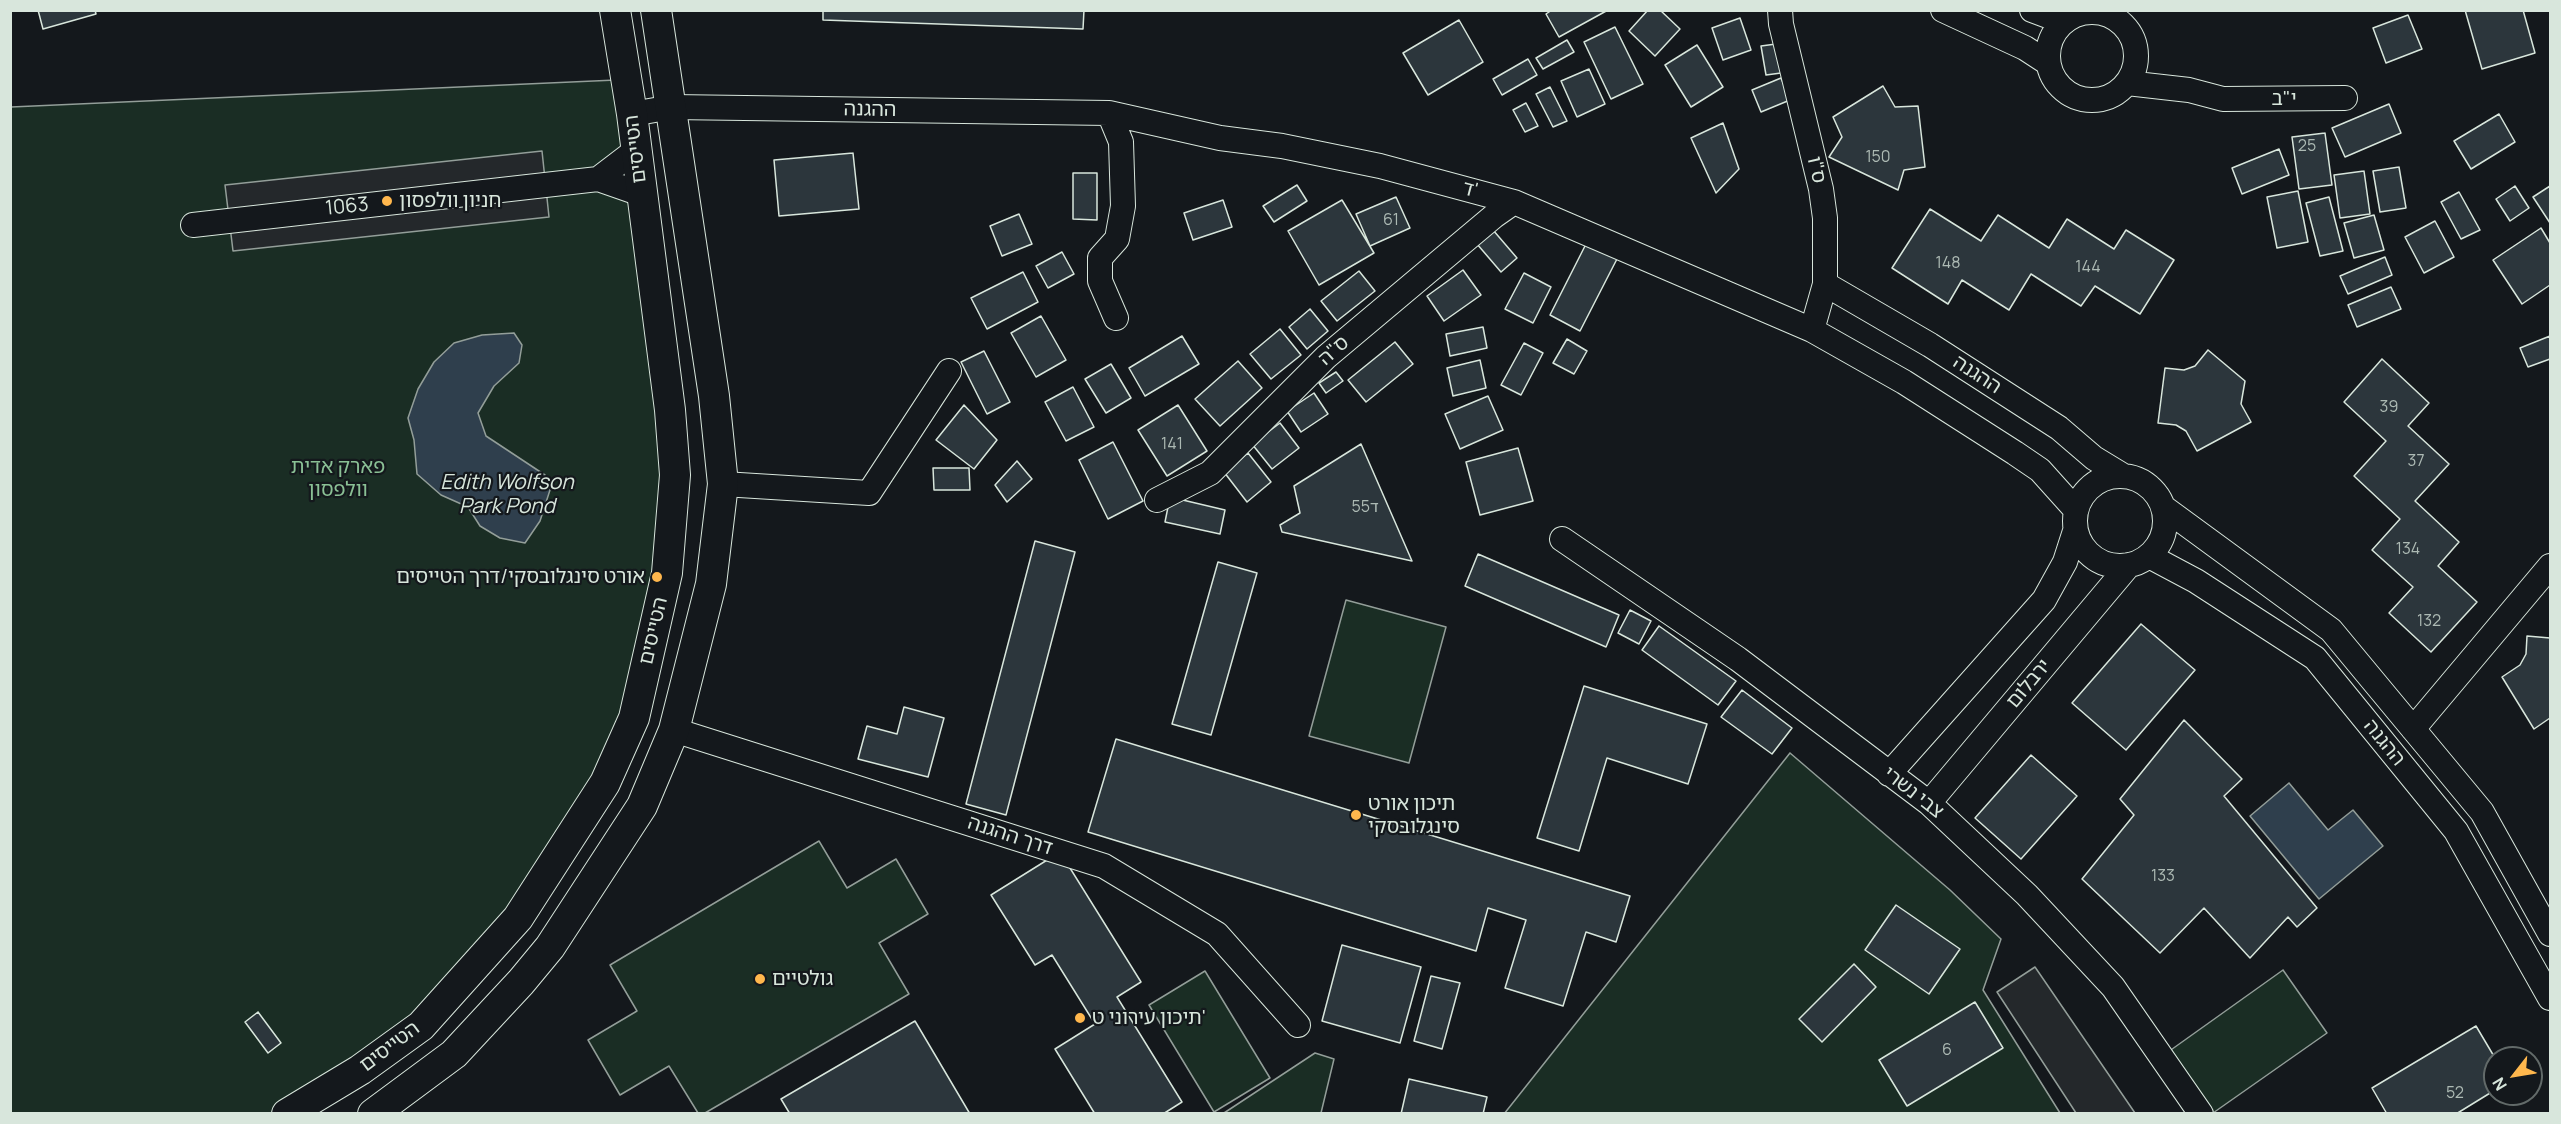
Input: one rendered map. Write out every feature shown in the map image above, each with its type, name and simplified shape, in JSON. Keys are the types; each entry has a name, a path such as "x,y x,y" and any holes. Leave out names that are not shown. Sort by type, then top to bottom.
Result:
{"main road":[{"name":"הטייסים","path":"287,1113 381,1056 421,1026 518,918 605,783 634,718 667,573 675,475 670,410 632,114 615,10"},
{"name":"הטייסים","path":"373,1113 454,1054 550,947 642,806 674,730 711,584 723,484 714,396 656,10"},
{"path":"300,1113 332,1086"}],"street":[{"name":"ס\"ו","path":"1780,10 1781,24 1821,189 1827,263 1825,284 1812,330"},
{"path":"1943,10 2025,48 2048,63"},
{"path":"2032,10 2064,22"},
{"path":"2103,13 2127,30 2133,43 2131,72 2117,93 2104,99 2089,100 2075,97 2062,89 2053,77 2048,63 2048,48 2054,34 2064,22 2077,15 2103,13"},
{"name":"י\"ב","path":"2131,72 2223,99 2345,98"},
{"name":"ההגנה","path":"632,114 672,107 1109,113"},
{"path":"1109,113 1121,142 1123,206 1117,239 1100,258 1100,281 1116,318"},
{"name":"ד'","path":"1109,113 1220,138 1282,146 1380,166 1514,202 1812,330"},
{"path":"598,179 636,150"},
{"name":"1063","path":"193,225 598,179 641,194"},
{"name":"ס\"ה","path":"1157,500 1210,473 1326,357 1494,216 1514,202"},
{"name":"ההגנה","path":"1825,284 1930,345 2049,422 2094,458 2122,475"},
{"path":"1812,330 1904,382 2040,470 2075,520 2081,544 2090,555 2102,563 2115,566 2139,561 2163,535 2165,521 2163,507 2148,485 2135,478 2122,475 2095,482 2085,490 2075,520 2065,562 2043,600 1889,774"},
{"path":"723,484 870,494 949,371"},
{"name":"ההגנה","path":"2163,507 2331,630 2482,812 2550,934"},
{"name":"צבי נשרי","path":"1562,539 1738,659 1929,803 2027,895 2113,987 2201,1113"},
{"name":"ההגנה","path":"2139,561 2196,581 2315,658 2456,831 2550,998"},
{"name":"ירבלום","path":"1929,803 2139,561"},
{"path":"2414,729 2550,566"},
{"name":"דרך ההגנה","path":"674,730 1104,866 1217,934 1298,1025"}],"green space":[{"name":"פארק אדית וולפסון","path":"616,80 668,480 653,606 602,775 511,913 420,1017 280,1113 11,1113 11,107"},
{"path":"1346,600 1446,627 1409,763 1309,736"},
{"path":"1790,753 1950,890 2001,939 1983,990 2060,1113 1504,1114"},
{"name":"גולטיים","path":"819,841 847,888 896,859 928,914 879,943 909,994 705,1113 698,1113 669,1066 620,1095 588,1040 637,1011 610,965"},
{"path":"2283,970 2327,1033 2213,1113 2168,1052"},
{"path":"1205,971 1270,1078 1214,1112 1149,1005"},
{"path":"1315,1053 1334,1059 1321,1113 1224,1113"}],"shaded area":[{"name":"חניון וולפסון","path":"542,151 549,217 233,251 225,185"},
{"path":"2035,967 2135,1113 2076,1113 1997,992"}],"water":[{"name":"Edith Wolfson Park Pond","path":"514,333 522,345 519,363 494,386 478,413 486,436 545,475 550,490 540,521 525,543 500,538 480,526 468,507 441,495 417,474 414,440 408,418 418,389 434,362 454,343 482,335"},
{"path":"2289,783 2328,830 2353,810 2383,846 2319,899 2250,816"}],"building":[{"path":"38,10 95,10 96,14 43,29"},
{"path":"823,10 1084,10 1083,29 823,20"},
{"path":"1552,10 1608,10 1559,37 1546,14"},
{"path":"1648,10 1660,10 1680,29 1655,56 1629,31"},
{"path":"2465,10 2523,10 2535,53 2482,69"},
{"path":"2408,15 2422,49 2386,63 2373,28"},
{"path":"1740,18 1751,50 1723,60 1712,28"},
{"path":"1459,20 1483,62 1428,95 1403,53"},
{"path":"1615,27 1643,84 1611,99 1584,42"},
{"path":"1567,40 1574,52 1543,69 1536,58"},
{"path":"1776,44 1781,73 1766,75 1761,46"},
{"path":"1697,45 1723,87 1691,107 1665,65"},
{"path":"1528,59 1537,75 1502,95 1493,79"},
{"path":"1589,69 1605,104 1577,117 1561,81"},
{"path":"1781,78 1790,100 1761,112 1752,90"},
{"path":"1883,86 1895,107 1918,106 1925,167 1904,170 1898,190 1829,157 1842,137 1833,117"},
{"path":"1550,87 1567,121 1553,127 1536,94"},
{"path":"1526,103 1538,126 1525,132 1513,110"},
{"path":"2389,104 2401,133 2345,157 2332,128"},
{"path":"2499,114 2515,142 2471,169 2454,141"},
{"path":"1723,123 1739,169 1716,193 1691,138"},
{"path":"2325,133 2332,185 2299,189 2292,137"},
{"path":"2279,149 2289,175 2242,194 2232,168"},
{"path":"853,153 859,209 779,216 774,160"},
{"path":"2399,167 2406,208 2380,212 2373,171"},
{"path":"2364,171 2370,214 2340,218 2334,175"},
{"path":"1073,173 1097,173 1097,220 1073,219"},
{"path":"1297,185 1307,201 1274,222 1263,206"},
{"path":"2515,186 2529,208 2510,221 2496,199"},
{"path":"2550,186 2550,223 2533,197"},
{"path":"2298,191 2308,242 2277,248 2267,197"},
{"path":"2459,192 2480,230 2461,239 2441,202"},
{"path":"1396,197 1410,228 1370,246 1356,214"},
{"path":"2329,197 2343,251 2320,256 2306,203"},
{"path":"1223,200 1232,227 1193,240 1184,213"},
{"path":"1342,200 1374,253 1319,285 1288,231"},
{"path":"1930,209 1981,241 1998,215 2049,248 2067,219 2114,249 2126,230 2174,260 2140,314 2095,286 2081,306 2031,274 2009,310 1962,280 1948,304 1892,268"},
{"path":"1019,214 1032,244 1002,256 990,226"},
{"path":"2374,215 2384,250 2354,258 2344,223"},
{"path":"2435,221 2454,257 2424,273 2405,237"},
{"path":"2541,228 2550,243 2550,285 2522,304 2493,260"},
{"path":"1493,230 1517,258 1501,272 1477,244"},
{"path":"1587,242 1618,257 1580,331 1550,315"},
{"path":"1062,252 1074,274 1048,288 1036,266"},
{"path":"2385,257 2392,275 2348,294 2340,276"},
{"path":"1463,270 1481,295 1444,321 1427,296"},
{"path":"1359,271 1375,291 1337,321 1321,301"},
{"path":"1023,272 1038,302 987,329 971,298"},
{"path":"1524,273 1551,287 1533,323 1505,309"},
{"path":"2391,287 2401,309 2357,327 2348,305"},
{"path":"1310,309 1328,331 1307,349 1289,327"},
{"path":"1041,316 1066,360 1036,377 1011,333"},
{"path":"1483,327 1487,348 1450,356 1446,334"},
{"path":"1280,329 1301,355 1271,379 1250,354"},
{"path":"1182,336 1199,364 1145,396 1129,368"},
{"path":"2550,336 2550,359 2528,367 2520,348"},
{"path":"1567,339 1587,351 1574,374 1553,363"},
{"path":"1395,342 1413,364 1366,402 1348,380"},
{"path":"1524,343 1543,353 1521,395 1501,385"},
{"path":"2208,350 2245,381 2241,404 2251,422 2197,451 2186,431 2176,425 2158,423 2165,368 2184,370 2195,366"},
{"path":"984,351 1010,402 987,414 961,362"},
{"path":"2382,359 2429,403 2408,426 2449,464 2415,501 2459,542 2438,566 2477,602 2431,652 2389,613 2413,587 2372,550 2400,519 2354,476 2386,441 2344,402"},
{"path":"1480,360 1486,388 1453,396 1447,368"},
{"path":"1238,361 1262,388 1220,426 1195,399"},
{"path":"1111,364 1131,398 1106,413 1085,379"},
{"path":"1336,372 1343,381 1326,393 1319,383"},
{"path":"1073,387 1094,427 1066,441 1045,402"},
{"path":"1314,393 1328,414 1301,432 1287,411"},
{"path":"1488,396 1503,430 1460,449 1445,414"},
{"path":"964,405 997,440 974,469 936,440"},
{"path":"1178,405 1207,451 1167,476 1138,430"},
{"path":"1280,423 1299,448 1272,469 1252,444"},
{"path":"1113,442 1143,501 1108,519 1079,460"},
{"path":"1361,444 1412,561 1282,532 1280,525 1300,513 1294,486"},
{"path":"1518,448 1533,501 1480,515 1466,462"},
{"path":"1248,453 1271,482 1247,502 1224,472"},
{"path":"1017,461 1032,479 1007,502 995,485"},
{"path":"933,468 969,468 970,490 934,490"},
{"path":"1170,497 1225,510 1220,534 1165,522"},
{"path":"1035,541 1075,552 1006,815 966,804"},
{"path":"1478,554 1619,615 1606,647 1465,586"},
{"path":"1218,562 1257,573 1211,735 1172,724"},
{"path":"1630,610 1651,621 1639,644 1618,633"},
{"path":"2141,624 2195,670 2126,750 2072,703"},
{"path":"1659,626 1736,681 1718,705 1642,650"},
{"path":"2527,636 2550,638 2550,718 2534,729 2502,677 2520,665 2526,654"},
{"path":"1584,686 1707,724 1688,784 1607,758 1579,851 1537,838"},
{"path":"1742,690 1792,728 1772,754 1721,717"},
{"path":"904,707 944,718 928,777 858,759 867,726 897,734"},
{"path":"2184,720 2242,779 2224,796 2317,908 2297,927 2288,917 2250,958 2204,908 2160,953 2082,879 2134,815 2120,799"},
{"path":"1116,739 1630,896 1616,942 1586,932 1563,1006 1505,988 1526,920 1488,908 1476,951 1088,832"},
{"path":"2031,755 2077,796 2021,859 1975,818"},
{"path":"1060,852 1141,982 1117,997 1182,1102 1163,1114 1095,1114 1055,1049 1095,1024 1052,955 1035,965 991,895"},
{"path":"1896,905 1960,949 1929,994 1865,950"},
{"path":"1342,945 1421,967 1400,1043 1322,1021"},
{"path":"1854,964 1876,987 1822,1042 1799,1019"},
{"path":"1431,976 1460,983 1442,1049 1414,1041"},
{"path":"1975,1002 2003,1048 1907,1106 1879,1060"},
{"path":"258,1012 281,1043 268,1053 245,1022"},
{"path":"915,1021 970,1114 790,1114 781,1099"},
{"path":"2476,1026 2488,1046 2483,1046 2483,1097 2456,1114 2387,1114 2372,1088"},
{"path":"1409,1079 1487,1097 1483,1114 1401,1114"}],"place":[{"name":"חניון וולפסון","path":"387,201"},
{"name":"אורט סינגלובסקי/דרך הטייסים","path":"657,577"},
{"name":"תיכון אורט סינגלובסקי","path":"1356,815"},
{"name":"גולטיים","path":"760,979"},
{"name":"תיכון עירוני ט'","path":"1080,1018"}]}
